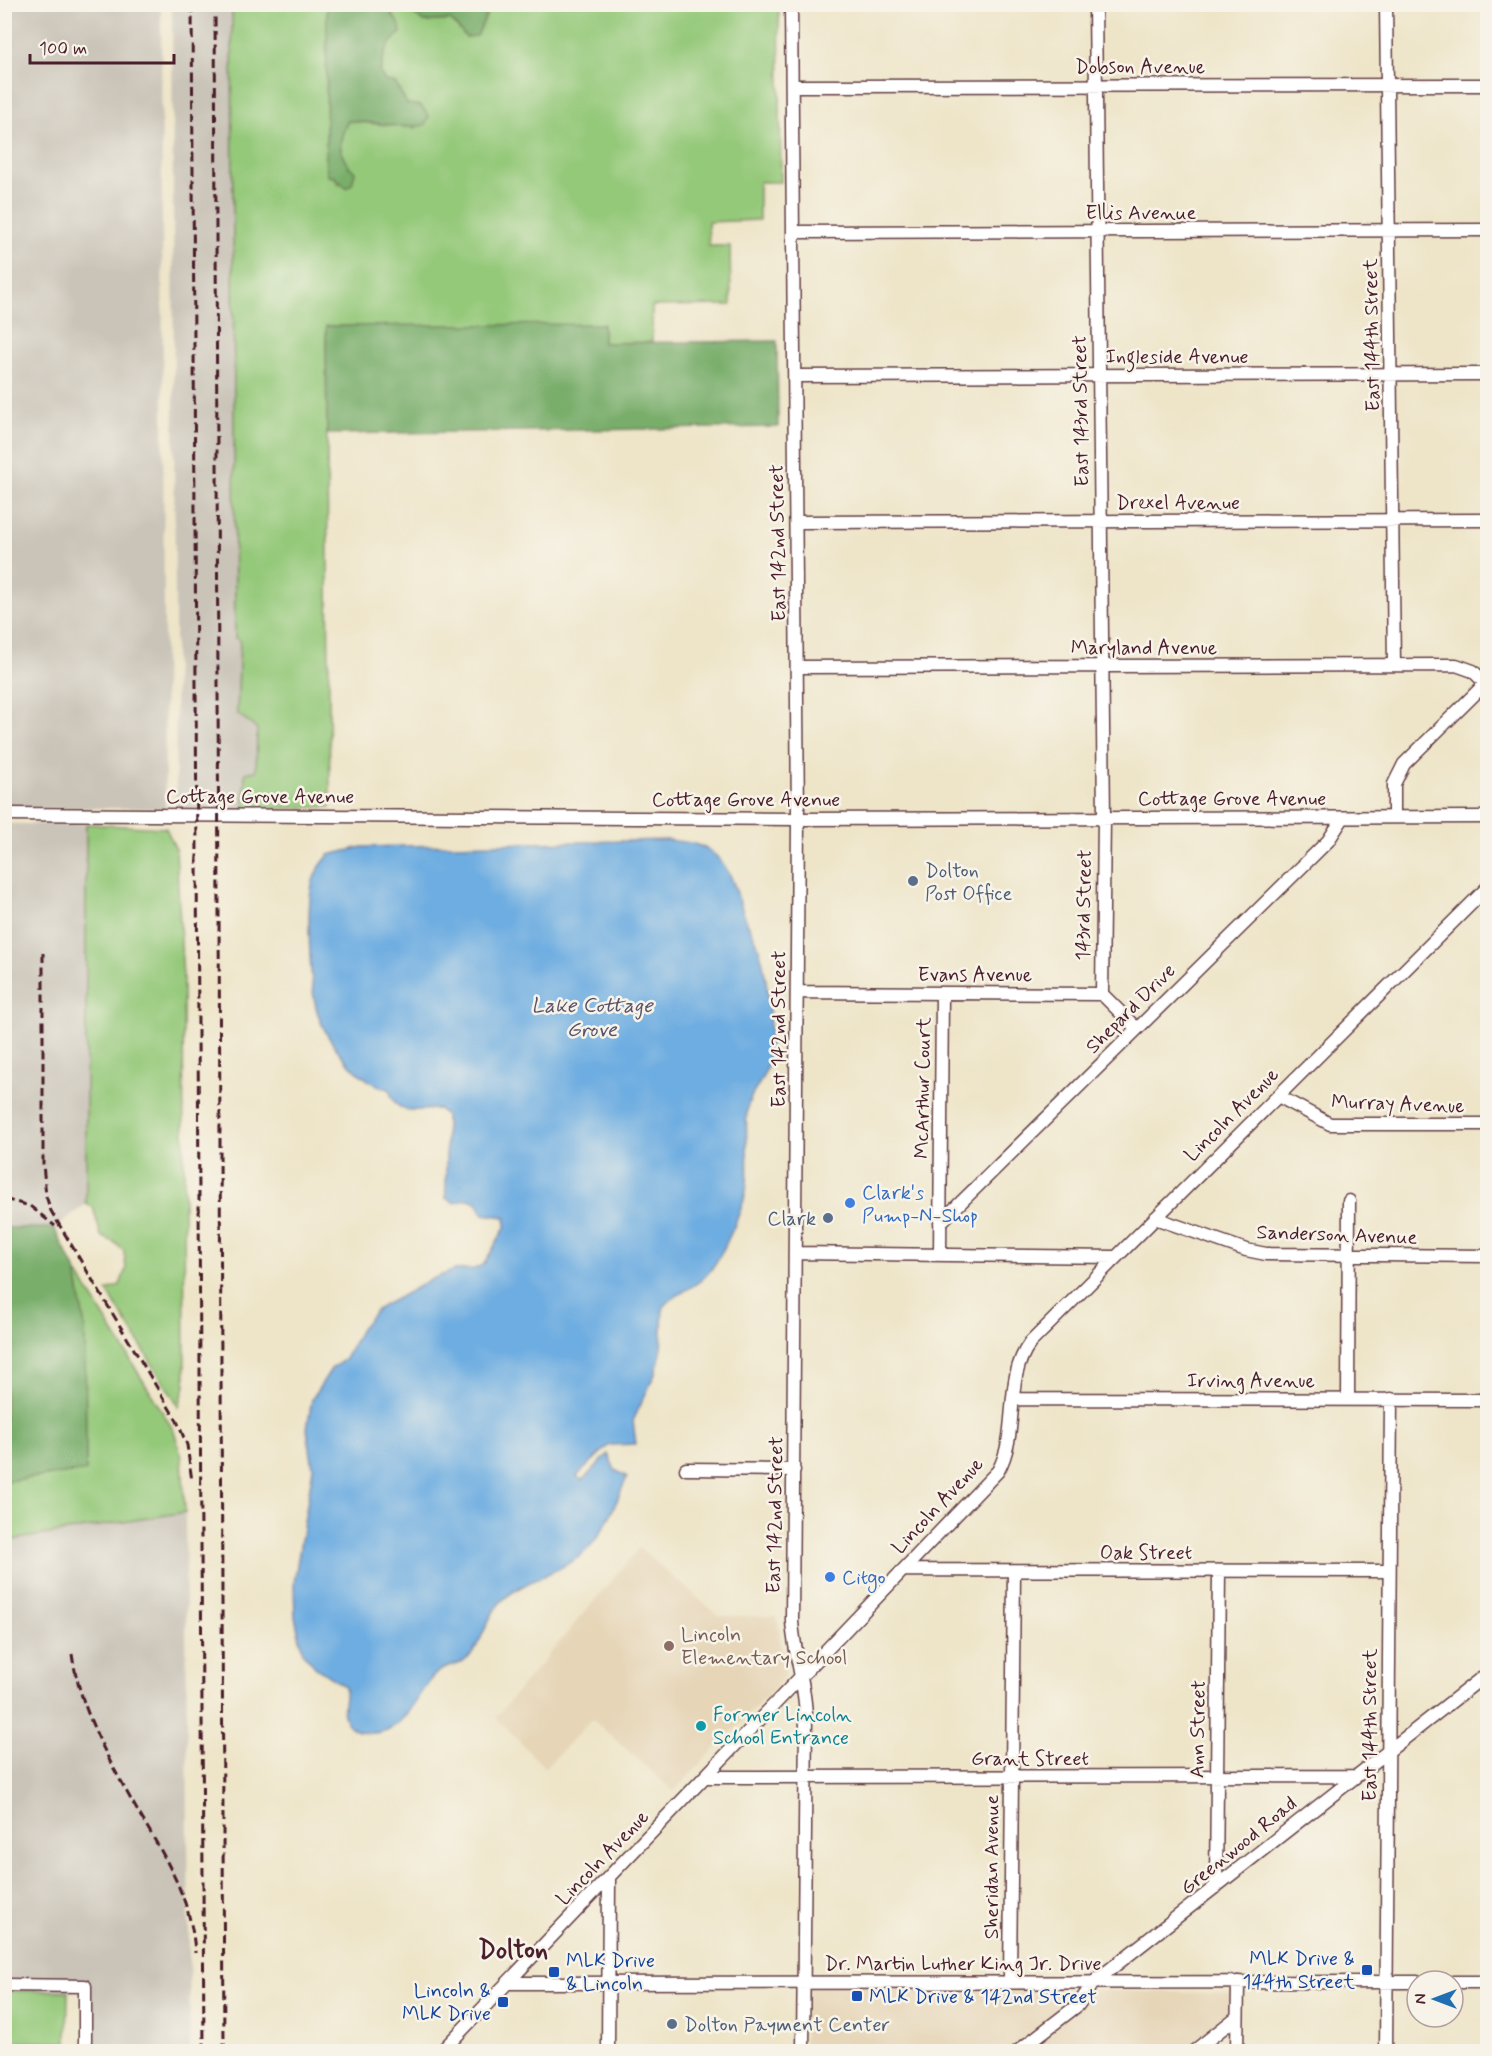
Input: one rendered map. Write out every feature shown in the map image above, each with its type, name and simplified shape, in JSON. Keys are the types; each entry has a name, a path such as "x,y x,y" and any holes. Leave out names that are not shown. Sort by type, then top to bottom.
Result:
{"street":[{"name":"East 142nd Street","path":"791,4 798,667 797,1253 792,1620 793,1645 806,1697 803,2052"},
{"name":"East 143rd Street","path":"1095,4 1104,817"},
{"name":"East 144th Street","path":"1386,4 1394,665"},
{"name":"Dobson Avenue","path":"792,86 1488,85"},
{"name":"Ellis Avenue","path":"794,232 1488,231"},
{"name":"Ingleside Avenue","path":"795,376 1488,374"},
{"name":"Drexel Avenue","path":"796,522 1488,520"},
{"name":"Maryland Avenue","path":"798,667 1456,665 1473,671 1486,682"},
{"path":"1394,817 1394,784 1404,764 1486,682"},
{"name":"Cottage Grove Avenue","path":"4,814 798,819 1488,817"},
{"name":"143rd Street","path":"1102,994 1104,817"},
{"name":"Shepard Drive","path":"940,1223 1328,841 1342,818"},
{"name":"Lincoln Avenue","path":"441,2052 998,1471 1008,1448 1014,1400 1024,1351 1114,1257 1488,887"},
{"name":"Evans Avenue","path":"798,992 1102,994"},
{"name":"McArthur Court","path":"940,1255 942,994"},
{"path":"1102,994 1137,1029"},
{"name":"Murray Avenue","path":"1278,1096 1330,1124 1488,1125"},
{"path":"1348,1399 1349,1201"},
{"name":"Sanderson Avenue","path":"1155,1218 1246,1250 1266,1254 1349,1257 1488,1256"},
{"path":"797,1253 1114,1257"},
{"name":"East 144th Street","path":"1386,2052 1391,1399"},
{"name":"Irving Avenue","path":"1014,1400 1488,1400"},
{"path":"686,1468 794,1470"},
{"name":"Oak Street","path":"904,1570 1389,1571"},
{"name":"Ann Street","path":"1216,1887 1219,1571"},
{"name":"Sheridan Avenue","path":"1010,1982 1014,1572"},
{"name":"Greenwood Road","path":"1017,2052 1078,2005 1094,1982 1488,1673"},
{"name":"Grant Street","path":"705,1777 1355,1776"},
{"path":"608,2052 609,1878"},
{"path":"1237,2052 1238,1982"},
{"name":"Dr. Martin Luther King Jr. Drive","path":"509,1983 1405,1982"},
{"path":"1465,1982 1488,1982"},
{"path":"4,1985 85,1986 85,2052"},
{"path":"1193,2052 1237,2017"}],"shaded area":[{"path":"4,5 161,5 165,808 5,808"},
{"path":"172,5 232,5 235,638 240,640 237,713 257,729 256,771 245,773 244,809 176,810"},
{"path":"4,824 86,824 86,1204 54,1228 5,1228"},
{"path":"185,1512 190,2051 89,2051 88,1991 5,1992 5,1541"},
{"name":"Lincoln Elementary School","path":"639,1548 719,1616 777,1616 786,1676 674,1791 592,1719 545,1768 496,1717"},
{"path":"804,1983 1237,1994 1237,2017 1193,2051 804,2052"}],"green space":[{"path":"462,4 463,7 491,5 477,36 466,37 451,20 423,22 403,5"},
{"path":"232,5 327,5 326,166 339,184 347,165 340,143 348,121 416,128 421,106 407,104 395,83 385,81 380,73 384,52 392,39 390,14 401,5 412,11 423,22 451,20 466,37 483,22 491,5 779,5 781,182 759,182 759,220 708,222 709,246 730,246 731,305 652,306 652,342 603,343 603,325 326,326 330,807 244,809 245,773 256,771 257,729 237,713 240,640 235,638"},
{"path":"327,5 401,5 391,14 399,23 401,33 386,50 380,73 385,81 395,83 407,104 421,106 429,116 425,125 416,127 348,121 342,136 341,148 345,160 355,172 352,184 346,188 335,177 328,176 326,166"},
{"path":"603,324 603,343 777,341 778,427 327,434 326,326"},
{"path":"86,824 166,828 176,850 183,979 185,1386 179,1407 107,1291 120,1285 126,1269 124,1251 114,1242 101,1236 93,1207 86,1204"},
{"path":"5,1228 54,1228 76,1271 85,1329 86,1471 5,1481"},
{"path":"76,1271 174,1431 182,1458 185,1512 5,1541 5,1481 86,1471 85,1329"},
{"path":"4,1991 68,1991 67,2043 5,2042"}],"water":[{"name":"Lake Cottage Grove","path":"668,840 699,846 710,851 721,861 733,883 745,918 756,940 764,968 770,1034 768,1062 764,1075 748,1104 746,1123 748,1170 742,1206 725,1246 713,1267 695,1284 663,1307 661,1353 655,1374 633,1421 636,1444 609,1445 577,1476 582,1481 608,1454 615,1470 627,1477 597,1538 581,1555 563,1567 523,1586 505,1598 494,1611 470,1656 463,1662 438,1672 393,1727 382,1732 359,1731 350,1727 344,1717 345,1686 316,1668 303,1653 295,1617 294,1583 313,1468 307,1429 312,1399 331,1369 345,1359 362,1327 376,1310 432,1279 455,1270 474,1269 484,1264 506,1226 505,1217 483,1214 477,1202 468,1199 455,1203 446,1198 446,1116 439,1109 408,1110 402,1108 392,1098 389,1089 366,1078 345,1059 321,1023 314,999 309,924 314,878 329,855 362,847"}],"railway":[{"path":"192,4 204,2052"},
{"path":"215,4 224,2052"},
{"path":"43,953 43,1164 46,1196 51,1211 177,1421 187,1445 192,1481"},
{"path":"4,1199 30,1206 55,1226"},
{"path":"72,1654 82,1695 97,1735 175,1878 188,1914 195,1953"}],"place":[{"name":"Dolton Post Office","path":"913,881"},
{"name":"Clark's Pump-N-Shop","path":"850,1203"},
{"name":"Clark","path":"828,1218"},
{"name":"Citgo","path":"830,1577"},
{"name":"Lincoln Elementary School","path":"669,1646"},
{"name":"Former Lincoln School Entrance","path":"701,1726"},
{"name":"MLK Drive & 144th Street","path":"1367,1970"},
{"name":"MLK Drive & Lincoln","path":"554,1972"},
{"name":"MLK Drive & 142nd Street","path":"857,1996"},
{"name":"Lincoln & MLK Drive","path":"503,2002"},
{"name":"Dolton Payment Center","path":"672,2024"}],"district":[{"name":"Dolton","path":"513,1949"}]}
